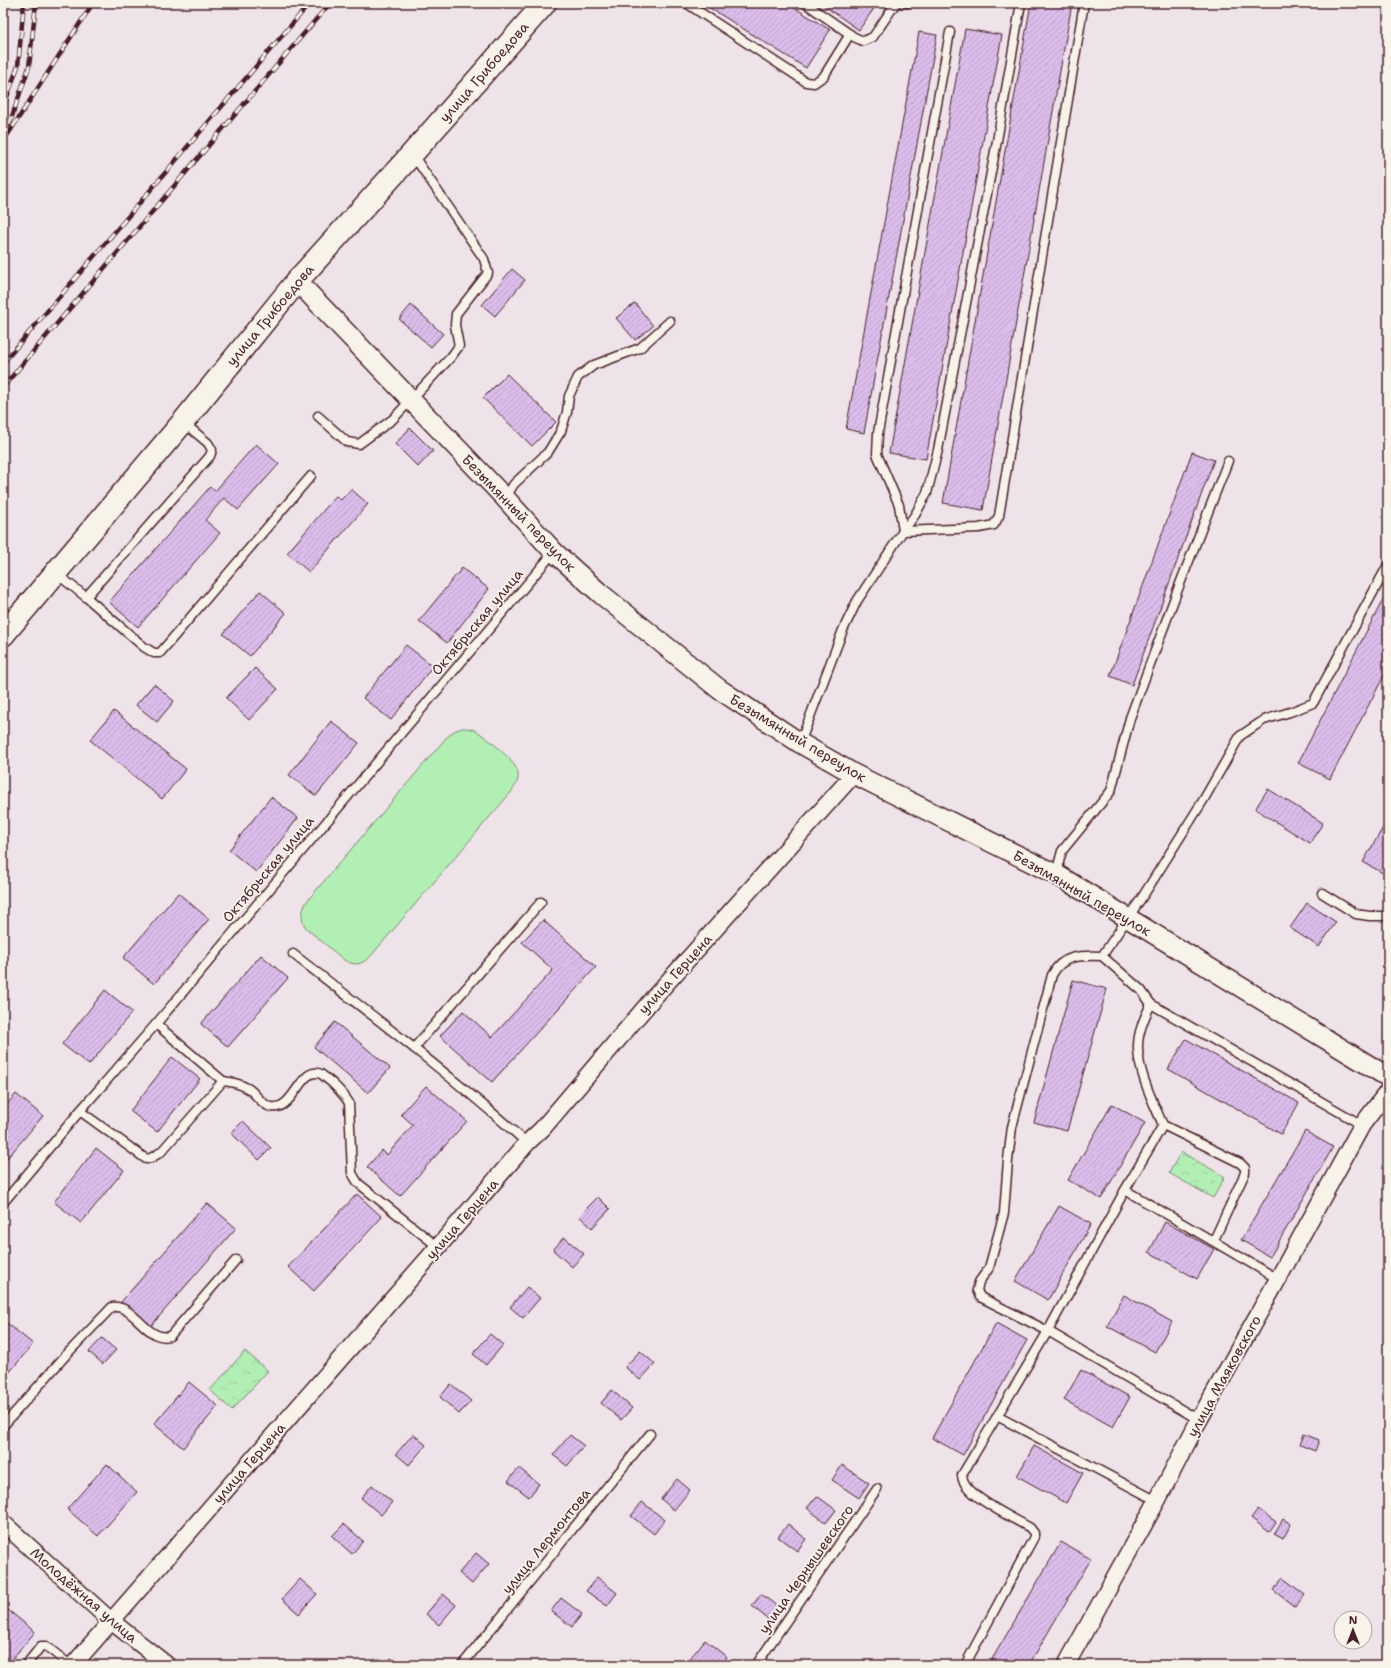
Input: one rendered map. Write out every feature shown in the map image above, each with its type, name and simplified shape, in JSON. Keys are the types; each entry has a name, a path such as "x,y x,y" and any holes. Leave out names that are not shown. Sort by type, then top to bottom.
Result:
{"main road":[{"name":"улица Грибоедова","path":"3,635 182,422 297,281 412,154 545,3"}],"street":[{"name":"Безымянный переулок","path":"297,281 505,498 554,552 601,594 719,690 800,743 854,774 1059,876 1388,1077"},
{"name":"улица Герцена","path":"71,1665 438,1247 527,1143 542,1129 654,996 854,774"},
{"name":"улица Маяковского","path":"1066,1665 1362,1125 1388,1091"},
{"name":"Молодёжная улица","path":"3,1523 111,1621 167,1665"}],"lane":[{"path":"686,3 806,82 814,83 824,76 850,34"},
{"path":"805,3 850,34 863,41 873,37 896,3"},
{"path":"800,743 843,630 857,601 915,515 926,493 938,450 997,141 1021,3"},
{"path":"903,531 978,528 994,525 999,516 1084,3"},
{"path":"903,531 899,505 877,454 878,433 950,32"},
{"path":"318,416 347,442 359,444 393,419 452,357 459,346 455,325 456,314 488,273 484,259 412,154"},
{"path":"505,498 514,484 548,452 561,431 570,396 578,377 594,365 640,348 670,321"},
{"path":"86,597 210,456 212,450 208,443 182,422"},
{"path":"1059,876 1059,862 1062,851 1111,791 1130,718 1228,461"},
{"path":"56,573 144,647 154,653 160,652 311,476"},
{"name":"Октябрьская улица","path":"3,1203 554,552"},
{"path":"1102,956 1143,896 1204,799 1240,736 1264,720 1313,703 1388,565"},
{"path":"1322,893 1356,914 1388,916"},
{"path":"414,1048 541,902"},
{"path":"293,954 414,1048 527,1143"},
{"path":"1199,1420 1048,1331 980,1297 977,1290 979,1282 989,1268 1004,1213 1012,1127 1052,975 1056,968 1072,957 1084,955 1102,956 1141,990 1151,1004 1362,1125"},
{"path":"1151,1004 1142,1023 1138,1045 1141,1066 1152,1101 1163,1125 1240,1163 1245,1168 1245,1173 1214,1240"},
{"path":"156,1024 223,1081 237,1083 250,1090 269,1107 278,1107 286,1104 306,1077 322,1074 344,1094 349,1103 352,1173 358,1184 438,1247"},
{"path":"80,1111 142,1157 146,1159 151,1158 161,1152 223,1081"},
{"path":"965,1665 1034,1537 1034,1532 1030,1528 984,1501 963,1482 962,1475 1048,1331 1125,1190 1163,1125"},
{"path":"1125,1190 1214,1240 1278,1279"},
{"path":"3,1426 66,1355 112,1307 119,1306 156,1335 163,1338 170,1336 236,1260"},
{"path":"997,1416 1157,1501"},
{"name":"улица Лермонтова","path":"462,1665 650,1434"},
{"name":"улица Чернышевского","path":"756,1665 877,1489"},
{"path":"26,1665 41,1646 46,1646 71,1665"}],"green space":[{"path":"462,728 471,729 477,732 491,742 512,762 518,773 516,785 370,957 364,962 357,964 348,962 307,929 302,919 305,905 446,738 454,731"},
{"path":"1181,1152 1225,1177 1213,1198 1169,1173"},
{"path":"245,1351 268,1371 232,1410 210,1390"}],"building":[{"path":"702,3 787,3 830,30 806,68"},
{"path":"820,3 876,3 877,4 859,30"},
{"path":"1031,3 1072,3 983,510 943,503"},
{"path":"965,29 1002,35 926,459 889,453"},
{"path":"919,32 937,35 864,433 846,429"},
{"path":"512,269 525,280 495,316 482,305"},
{"path":"635,303 653,326 635,340 616,318"},
{"path":"411,305 443,334 431,347 399,319"},
{"path":"507,374 556,422 532,446 483,398"},
{"path":"410,428 433,451 418,467 395,444"},
{"path":"256,444 279,464 238,510 224,498 205,520 220,533 138,627 109,602 210,487 215,491"},
{"path":"1192,452 1214,460 1132,685 1110,676"},
{"path":"351,489 368,504 309,572 287,553 336,496 341,500"},
{"path":"462,568 489,589 447,643 419,621"},
{"path":"1388,590 1388,668 1330,779 1298,763"},
{"path":"260,591 286,613 250,656 223,634"},
{"path":"406,645 433,666 391,720 363,698"},
{"path":"255,668 278,689 249,720 226,698"},
{"path":"154,684 174,701 157,722 136,705"},
{"path":"114,711 186,769 162,799 90,740"},
{"path":"331,721 359,743 316,796 289,775"},
{"path":"1268,789 1323,823 1310,843 1255,809"},
{"path":"271,797 298,818 256,872 229,850"},
{"path":"1388,819 1388,876 1363,862"},
{"path":"178,893 209,919 154,984 123,958"},
{"path":"1307,903 1336,922 1319,947 1290,928"},
{"path":"543,920 596,967 492,1082 440,1036 463,1011 492,1037 553,970 522,942"},
{"path":"261,955 288,978 228,1047 201,1024"},
{"path":"1073,980 1107,989 1067,1131 1034,1122"},
{"path":"105,990 132,1012 89,1065 62,1044"},
{"path":"335,1022 390,1068 368,1093 314,1047"},
{"path":"1186,1039 1299,1103 1281,1134 1168,1069"},
{"path":"172,1057 200,1079 157,1132 130,1111"},
{"path":"426,1086 467,1121 400,1196 367,1167 382,1150 387,1155 413,1125 401,1114"},
{"path":"16,1094 43,1116 3,1163 3,1109"},
{"path":"1112,1104 1145,1123 1101,1199 1068,1180"},
{"path":"243,1121 271,1148 259,1160 231,1133"},
{"path":"1305,1131 1333,1147 1270,1257 1241,1240"},
{"path":"96,1148 124,1170 81,1223 54,1202"},
{"path":"357,1194 382,1217 314,1291 288,1267"},
{"path":"598,1197 610,1209 592,1228 579,1216"},
{"path":"207,1203 236,1228 150,1327 121,1302"},
{"path":"1059,1206 1091,1224 1048,1300 1015,1281"},
{"path":"1165,1222 1214,1249 1197,1279 1149,1252"},
{"path":"564,1237 584,1254 572,1267 553,1250"},
{"path":"527,1287 540,1298 523,1318 510,1307"},
{"path":"1124,1295 1172,1322 1155,1352 1107,1326"},
{"path":"3,1320 33,1344 3,1380"},
{"path":"996,1323 1027,1340 963,1455 932,1438"},
{"path":"490,1334 503,1345 486,1365 473,1354"},
{"path":"102,1338 116,1350 103,1364 89,1352"},
{"path":"640,1351 655,1364 640,1380 625,1367"},
{"path":"1081,1370 1130,1397 1113,1427 1064,1400"},
{"path":"189,1382 218,1406 183,1448 154,1424"},
{"path":"451,1384 471,1401 459,1414 440,1397"},
{"path":"612,1390 632,1408 621,1420 601,1403"},
{"path":"413,1434 426,1445 409,1465 396,1454"},
{"path":"1304,1434 1319,1440 1315,1451 1300,1445"},
{"path":"570,1435 584,1446 567,1466 553,1455"},
{"path":"1034,1446 1083,1473 1066,1503 1017,1476"},
{"path":"107,1464 137,1492 98,1536 67,1509"},
{"path":"842,1465 869,1483 859,1498 832,1480"},
{"path":"519,1468 539,1484 529,1497 508,1481"},
{"path":"677,1479 690,1490 674,1510 661,1499"},
{"path":"372,1485 392,1502 381,1515 361,1498"},
{"path":"817,1496 836,1510 826,1523 807,1508"},
{"path":"642,1502 665,1520 654,1534 631,1516"},
{"path":"1258,1509 1276,1522 1269,1532 1251,1518"},
{"path":"1283,1519 1291,1524 1283,1539 1274,1534"},
{"path":"344,1524 363,1541 352,1554 332,1536"},
{"path":"788,1524 806,1539 797,1551 778,1537"},
{"path":"1061,1542 1091,1559 1029,1665 999,1665 991,1661"},
{"path":"476,1553 489,1564 472,1584 459,1573"},
{"path":"597,1577 617,1593 607,1606 586,1591"},
{"path":"1283,1578 1305,1595 1295,1607 1273,1590"},
{"path":"300,1579 317,1594 299,1614 282,1599"},
{"path":"443,1594 456,1605 439,1625 426,1614"},
{"path":"761,1594 780,1608 770,1621 752,1606"},
{"path":"561,1598 582,1614 572,1627 551,1611"},
{"path":"7,1609 35,1632 7,1665 3,1665 3,1613"},
{"path":"705,1640 727,1657 721,1665 690,1665 687,1662"},
{"path":"391,1658 400,1665 385,1665"}],"railway":[{"path":"3,108 18,66 24,3"},
{"path":"9,125 29,67 36,3"},
{"path":"3,142 93,3"},
{"path":"3,363 310,3"},
{"path":"3,387 330,3"}]}
